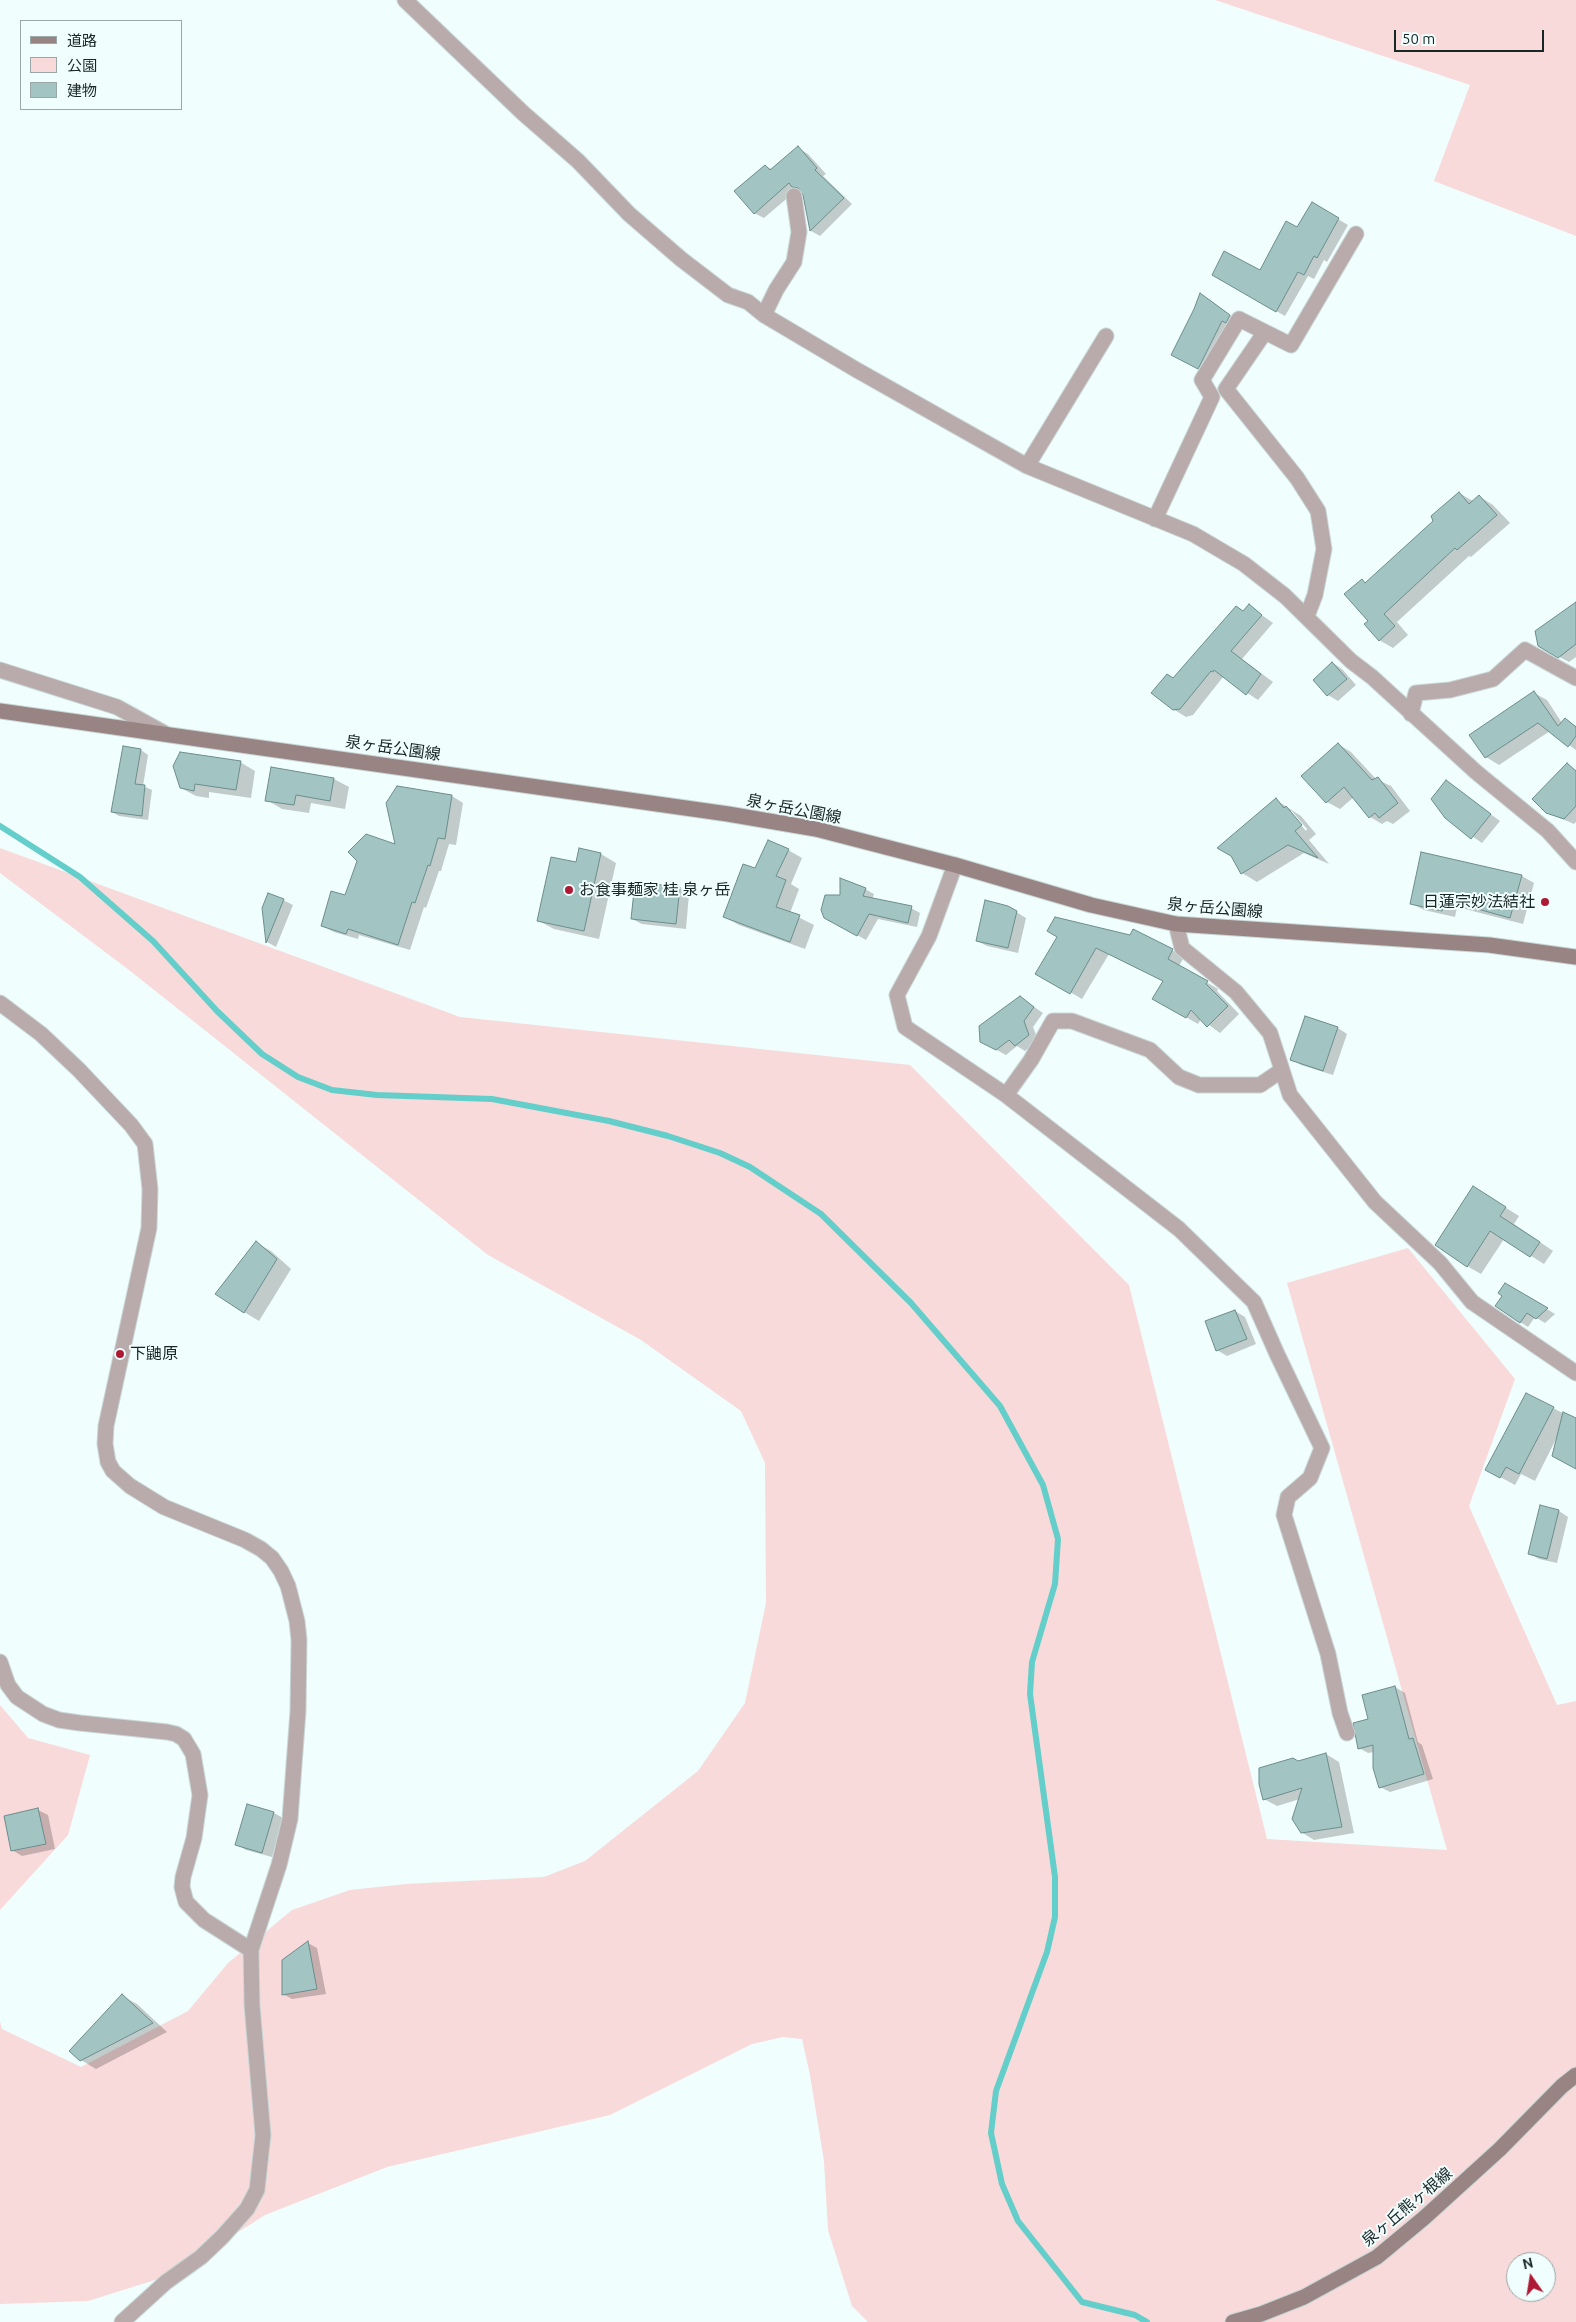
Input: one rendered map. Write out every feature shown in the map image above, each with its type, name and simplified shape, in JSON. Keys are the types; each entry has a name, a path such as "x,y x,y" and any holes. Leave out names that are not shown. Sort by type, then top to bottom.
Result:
{"main road":[{"name":"泉ヶ岳公園線","path":"0,711 738,815 816,829 954,865 1091,905 1176,924 1489,945 1576,957"},
{"name":"泉ヶ丘熊ヶ根線","path":"1233,2322 1304,2297 1377,2257 1424,2218 1500,2149 1562,2086 1576,2075"}],"street":[{"path":"405,0 523,113 578,161 629,214 681,259 728,295 748,302 764,315 1027,466 1193,534 1244,564 1307,616 1351,661 1372,677 1411,714 1548,831 1576,862"},
{"path":"764,315 776,290 794,262 799,232 794,196"},
{"path":"1155,519 1212,397 1202,380 1239,319 1291,345 1356,234"},
{"path":"1265,332 1226,389 1297,478 1318,511 1324,548 1316,595 1307,616"},
{"path":"1027,466 1106,336"},
{"path":"1411,714 1416,693 1450,690 1493,679 1525,650 1576,678"},
{"path":"0,670 117,707 164,733"},
{"path":"954,865 929,936 897,995 898,1008 905,1027 1006,1095 1179,1229 1254,1302 1276,1354 1322,1448 1310,1478 1288,1496 1284,1515 1328,1654 1340,1713 1347,1733"},
{"path":"1176,924 1182,948 1236,992 1270,1033 1290,1094 1369,1195 1440,1263 1472,1302 1576,1373"},
{"path":"0,1003 42,1034 131,1124 144,1144 150,1189 148,1228 106,1426 105,1444 108,1462 113,1470 130,1486 164,1507 261,1549 272,1558 282,1570 297,1621 300,1664 290,1819 279,1865 252,1950 252,2005 263,2135 256,2190 247,2209 222,2237 201,2257 166,2282 122,2322"},
{"path":"1006,1095 1031,1060 1053,1021 1072,1020 1150,1050 1179,1077 1199,1085 1260,1085 1282,1070"},
{"path":"0,1662 8,1685 17,1697 43,1714 59,1720 172,1733 184,1739 193,1754 200,1795 194,1838 183,1876 182,1887 186,1902 204,1920 252,1950"}],"green space":[{"path":"1215,0 1576,0 1576,236 1434,181 1470,85"},
{"path":"0,848 460,1017 910,1065 1129,1285 1267,1839 1447,1850 1287,1283 1408,1248 1515,1379 1469,1506 1557,1705 1576,1701 1576,2322 868,2322 852,2306 828,2230 824,2161 802,2039 783,2037 752,2044 610,2115 387,2167 265,2215 171,2275 88,2301 0,2304 0,2022 2,2029 81,2067 188,2011 228,1963 292,1910 350,1890 406,1884 544,1877 585,1861 698,1771 745,1703 766,1603 765,1463 741,1411 641,1340 488,1255 129,970 0,873"},
{"path":"0,1705 28,1738 90,1755 68,1835 0,1910"}],"building":[{"path":"798,146 817,168 815,170 844,198 810,231 803,195 798,188 792,187 789,183 754,214 734,191 765,165 770,170"},
{"path":"1312,202 1339,218 1317,258 1314,256 1304,275 1298,272 1276,312 1212,275 1224,251 1260,270 1286,221 1297,227"},
{"path":"1200,293 1230,315 1226,323 1222,321 1198,369 1171,355"},
{"path":"1459,492 1469,504 1479,495 1497,515 1457,550 1455,548 1384,614 1395,626 1379,641 1364,624 1368,621 1344,594 1362,579 1365,583 1433,521 1431,516"},
{"path":"1576,602 1576,644 1558,658 1538,646 1535,631"},
{"path":"1249,604 1262,615 1231,651 1261,674 1246,695 1214,670 1213,672 1211,671 1180,709 1173,710 1151,693 1167,674 1173,678 1236,606 1243,611"},
{"path":"1332,662 1347,679 1327,696 1313,680"},
{"path":"1534,691 1558,726 1565,718 1576,727 1576,736 1568,747 1538,723 1485,758 1469,735"},
{"path":"1338,743 1372,780 1378,777 1398,803 1379,818 1375,813 1369,818 1344,787 1326,803 1301,776"},
{"path":"123,746 141,749 135,784 145,785 142,816 111,812"},
{"path":"180,752 241,761 236,790 195,784 194,791 180,788 173,766"},
{"path":"1567,763 1576,771 1576,806 1564,819 1546,813 1532,799"},
{"path":"271,767 334,778 330,801 296,795 294,805 265,801"},
{"path":"1446,780 1491,814 1471,839 1445,818 1431,799"},
{"path":"397,786 452,795 445,839 438,838 430,866 428,865 415,903 412,902 398,945 348,929 346,934 321,926 331,891 345,895 357,861 348,852 366,834 395,844 386,803"},
{"path":"1276,798 1284,808 1286,806 1302,825 1295,831 1318,858 1288,845 1241,874 1231,856 1217,848"},
{"path":"768,840 789,849 776,876 786,880 776,907 800,915 790,942 723,917 743,864 755,868"},
{"path":"579,848 601,853 584,931 537,921 551,857 576,862"},
{"path":"1421,852 1522,875 1510,918 1445,900 1442,911 1410,904"},
{"path":"840,878 866,888 863,896 912,906 908,923 869,914 857,936 824,918 821,910 825,895 840,895"},
{"path":"635,882 680,887 676,924 631,919"},
{"path":"268,893 284,899 266,943 262,908"},
{"path":"985,900 1008,906 1017,911 1008,948 976,941"},
{"path":"1055,917 1130,935 1133,929 1173,949 1168,959 1208,981 1206,984 1228,1006 1207,1027 1191,1010 1186,1018 1152,999 1163,981 1096,948 1070,994 1035,974 1057,937 1047,931"},
{"path":"1020,996 1034,1007 1024,1021 1029,1035 1015,1046 1009,1040 996,1050 980,1042 979,1026"},
{"path":"1305,1016 1338,1027 1323,1071 1290,1060"},
{"path":"1473,1186 1506,1207 1500,1216 1540,1242 1530,1257 1490,1231 1467,1267 1435,1245"},
{"path":"256,1241 277,1259 244,1313 215,1294"},
{"path":"1505,1283 1548,1308 1536,1319 1527,1313 1520,1323 1495,1306 1502,1296 1498,1293"},
{"path":"1235,1310 1247,1339 1216,1351 1205,1321"},
{"path":"1526,1393 1554,1407 1519,1474 1506,1467 1500,1478 1485,1470"},
{"path":"1563,1412 1576,1418 1576,1469 1552,1456"},
{"path":"1540,1505 1559,1510 1547,1559 1528,1554"},
{"path":"1395,1686 1409,1739 1413,1738 1424,1774 1379,1788 1373,1768 1373,1745 1358,1749 1353,1723 1368,1719 1362,1695"},
{"path":"1326,1753 1342,1827 1301,1833 1292,1819 1302,1788 1263,1800 1259,1784 1259,1768 1293,1758 1298,1761"},
{"path":"247,1804 274,1812 262,1853 235,1845"},
{"path":"38,1808 46,1844 11,1851 4,1816"},
{"path":"308,1941 317,1989 282,1995 282,1960"},
{"path":"122,1994 153,2023 80,2061 69,2051"}],"waterway":[{"path":"0,826 80,877 153,941 217,1011 262,1054 298,1077 332,1090 377,1095 492,1099 609,1121 668,1136 720,1153 750,1167 821,1214 911,1303 1000,1406 1043,1485 1058,1539 1055,1584 1032,1662 1030,1694 1055,1877 1055,1917 1047,1952 996,2091 991,2133 1002,2184 1018,2221 1082,2302 1135,2315 1147,2322"}],"place":[{"name":"お食事麺家 桂 泉ヶ岳","path":"569,890"},
{"name":"日蓮宗妙法結社","path":"1545,902"},
{"name":"下鼬原","path":"120,1354"}]}
